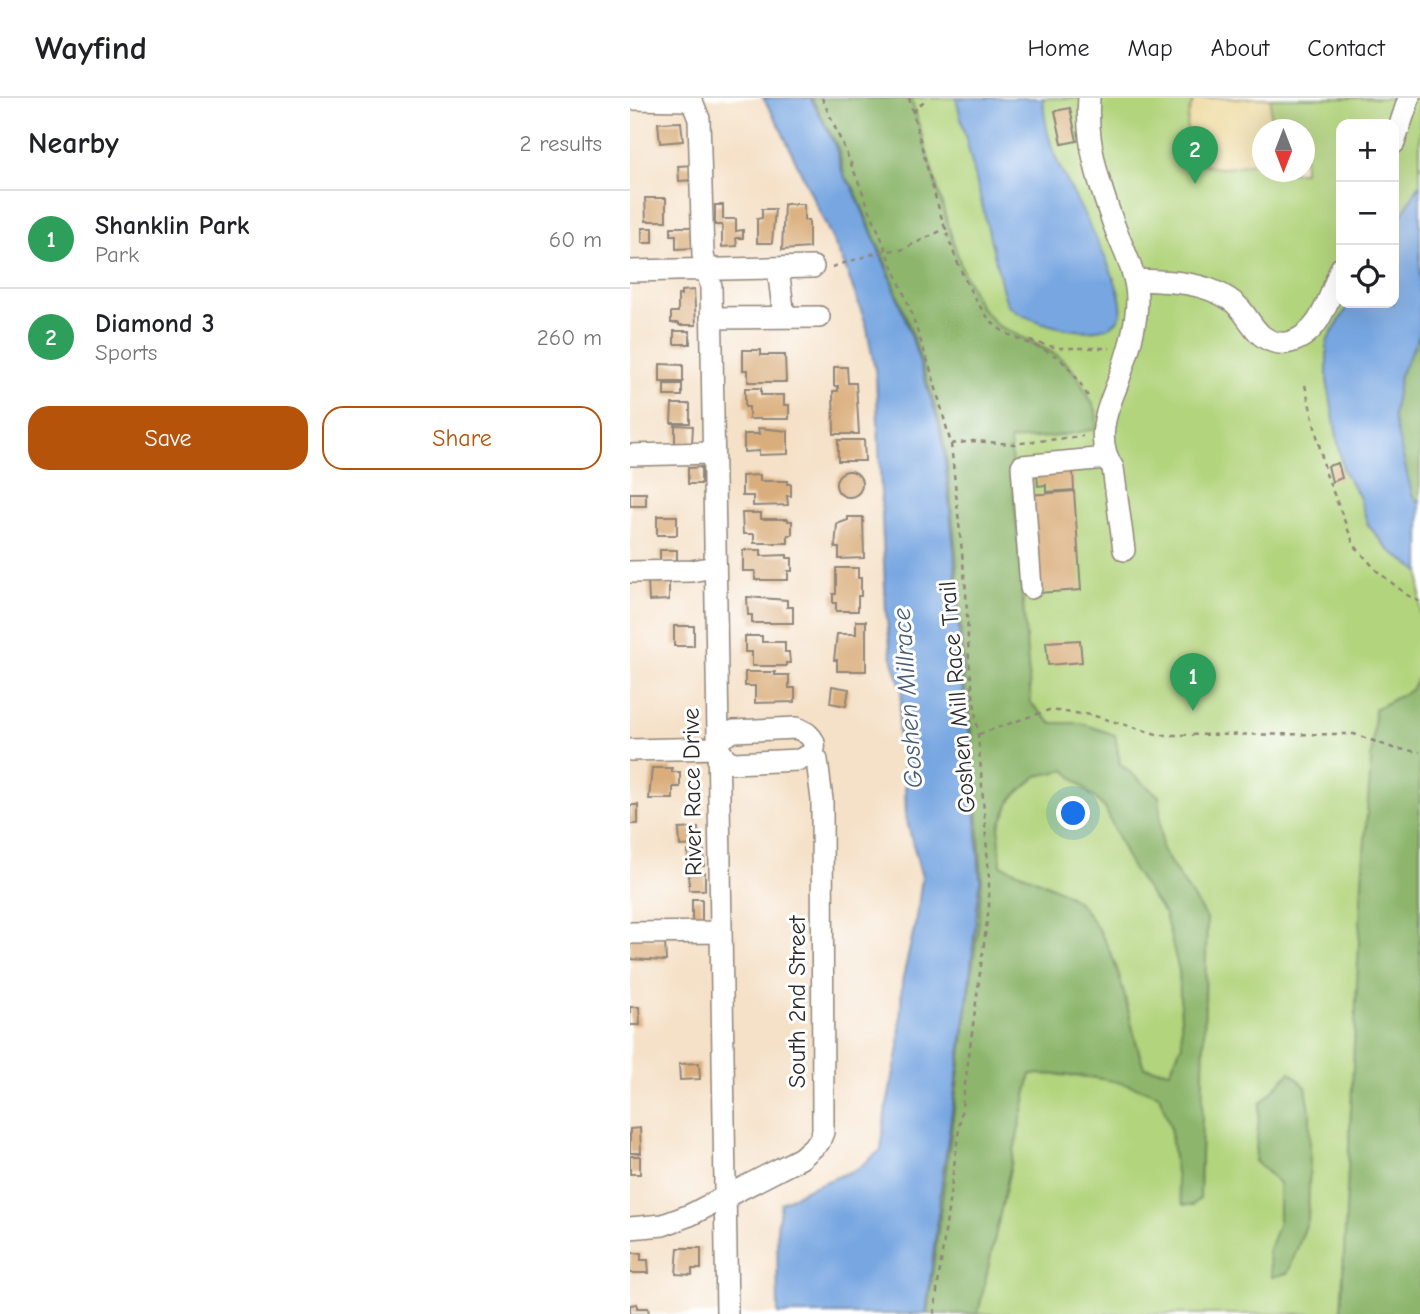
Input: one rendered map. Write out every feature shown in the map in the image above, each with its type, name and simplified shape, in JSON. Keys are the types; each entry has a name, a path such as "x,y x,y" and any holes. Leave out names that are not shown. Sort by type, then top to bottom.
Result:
{"street":[{"path":"1088,98 1087,118 1095,162 1138,297 1130,343 1106,416 1104,433 1107,458 1113,468 1124,550"},
{"path":"1399,128 1409,98"},
{"name":"River Race Drive","path":"630,99 686,100 693,104 699,119 703,255 711,286 727,1314"},
{"path":"630,271 813,267"},
{"path":"778,268 784,317"},
{"path":"1135,281 1176,281 1209,290 1229,299 1237,306 1262,337 1282,343 1302,337 1312,330 1336,280"},
{"path":"711,318 820,317"},
{"path":"630,455 713,453"},
{"path":"1031,588 1022,467 1107,458"},
{"path":"630,572 691,571 715,567"},
{"name":"South 2nd Street","path":"630,1228 674,1222 801,1158 819,1142 823,1132 822,800 817,760 812,754 815,749 811,736 796,728 727,732 717,748"},
{"path":"630,750 717,748 727,760 734,762 799,760 812,754"},
{"path":"630,933 720,932"}],"path":[{"name":"Goshen Mill Race Trail","path":"822,98 907,301 932,374 951,444 966,592 969,661 978,734 989,877 989,906 934,1314"},
{"path":"909,98 947,228 962,272 978,305 995,325 1055,355 1076,377 1090,402"},
{"path":"913,112 927,98"},
{"path":"838,266 884,251 901,250 947,228"},
{"path":"1020,339 1058,348 1110,348 1130,343"},
{"path":"1305,385 1326,474 1354,545 1377,571 1420,602"},
{"path":"951,444 973,441 1013,444 1104,433"},
{"path":"978,734 1049,710 1091,715 1160,735 1354,734 1393,748 1420,752"}],"green space":[{"path":"810,98 1420,98 1420,184 1399,219 1399,119 1336,119 1336,308 1347,308 1327,341 1327,380 1343,470 1359,496 1368,525 1388,549 1420,572 1420,1314 926,1314 966,1012 980,880 970,737 962,684 954,551 944,453 938,422 888,272 852,186 843,178 836,148"},
{"path":"812,98 911,98 963,272 979,305 997,325 1057,355 1078,377 1096,410 1097,429 1051,437 1010,440 1031,703 1051,723 1081,723 1115,735 1120,764 1159,796 1162,850 1207,919 1200,1198 1193,1205 1183,1205 1178,1189 1170,1126 1159,1095 1096,1078 1031,1074 978,1314 927,1314 982,880 946,453 940,422 913,336 853,186 845,178 838,148","holes":["1065,770 1105,808 1131,867 1165,915 1179,971 1182,1044 1170,1071 1144,1067 1112,955 1083,907 1063,892 1001,865 999,827 1012,798 1037,776"]},
{"path":"1420,334 1420,504 1412,495 1393,416 1400,375"},
{"path":"1420,673 1420,1314 1341,1314 1362,880 1375,709 1411,690"},
{"path":"1290,1072 1306,1087 1310,1111 1308,1220 1288,1273 1272,1277 1268,1252 1279,1222 1279,1183 1255,1161 1260,1104"}],"sand":[{"path":"1195,98 1271,98 1270,119 1252,119 1252,163 1219,168 1198,159 1188,141 1191,108"}],"water":[{"name":"Goshen Millrace","path":"763,98 810,98 823,121 834,144 842,171 852,186 888,272 938,422 944,453 980,880 966,1012 926,1314 778,1314 777,1227 781,1203 857,1169 881,1150 885,1114 899,1048 902,982 917,916 922,877 906,818 904,750 898,733 902,690 891,654 886,612 876,375 866,324 844,264 778,123"},
{"path":"956,98 1043,98 1047,130 1057,161 1115,282 1121,313 1115,323 1102,329 1068,329 1032,319 1009,306 1003,291"},
{"path":"1420,184 1420,334 1400,375 1393,416 1412,495 1420,504 1420,572 1388,549 1368,525 1359,496 1343,470 1327,380 1327,341 1347,308 1399,308 1399,219"}],"building":[{"path":"1070,108 1077,141 1062,144 1055,111"},
{"path":"681,122 683,141 660,143 658,123"},
{"path":"694,165 694,180 679,181 678,166"},
{"path":"645,198 666,198 666,221 646,221"},
{"path":"784,204 804,204 804,220 809,220 809,248 782,250"},
{"path":"715,205 723,205 723,219 736,219 736,231 743,230 743,238 736,238 737,246 722,247 722,225 715,225"},
{"path":"762,209 775,209 772,243 757,243 757,219 762,218"},
{"path":"671,227 694,227 694,248 676,249 676,235 671,235"},
{"path":"642,228 653,228 653,243 642,243"},
{"path":"694,290 696,325 671,323 671,312 678,312 678,295 681,295 681,291"},
{"path":"674,331 690,331 690,344 674,344"},
{"path":"743,350 761,350 761,355 785,355 786,382 748,382 748,370 743,370"},
{"path":"660,364 683,365 683,382 660,382"},
{"path":"834,367 847,367 848,383 856,383 859,434 834,434 833,391 838,391 838,386 834,386"},
{"path":"664,384 682,384 682,396 664,396"},
{"path":"745,388 761,388 761,395 784,395 784,405 789,405 789,419 749,419 749,407 745,407"},
{"path":"672,404 690,404 690,423 671,423"},
{"path":"675,425 693,426 692,445 675,445"},
{"path":"758,428 788,431 788,454 759,455 759,451 744,452 744,434 759,434"},
{"path":"838,440 864,440 865,461 838,461"},
{"path":"1338,463 1342,478 1332,482 1328,466"},
{"path":"701,467 701,484 688,484 688,468"},
{"path":"1073,470 1074,490 1046,492 1046,485 1038,486 1037,474"},
{"path":"849,471 858,475 862,484 858,493 849,497 840,493 836,484 840,475"},
{"path":"760,475 760,481 787,481 787,484 791,484 791,496 787,496 788,505 753,506 753,496 742,496 742,476"},
{"path":"1074,491 1081,590 1038,593 1030,495"},
{"path":"630,493 646,493 646,506 630,506"},
{"path":"742,513 761,513 761,519 792,521 792,535 788,535 788,543 754,543 754,534 743,534"},
{"path":"657,516 677,516 677,535 657,535"},
{"path":"848,517 863,517 864,558 839,559 839,548 835,548 837,524 848,520"},
{"path":"660,550 677,550 677,561 660,561"},
{"path":"743,550 761,550 761,556 787,555 787,558 792,558 792,571 788,571 788,580 755,580 755,571 743,571"},
{"path":"836,568 858,568 861,596 858,596 858,611 836,611 833,594 836,594"},
{"path":"669,579 669,600 649,601 648,580"},
{"path":"747,597 787,600 787,607 793,607 793,623 752,623 752,615 748,615"},
{"path":"856,621 866,621 866,671 837,671 837,660 834,660 837,634 856,634"},
{"path":"674,626 694,626 694,646 674,646"},
{"path":"745,636 762,636 762,642 785,642 785,652 789,652 790,663 786,663 786,666 752,666 752,652 745,652"},
{"path":"1080,640 1082,662 1048,665 1046,642"},
{"path":"745,672 789,675 789,688 795,688 795,702 755,703 755,686 745,686"},
{"path":"832,686 849,689 846,706 830,703"},
{"path":"652,768 672,768 672,772 680,772 680,787 673,787 673,799 649,799"},
{"path":"630,805 638,805 638,824 630,824"},
{"path":"698,828 699,845 680,846 679,829"},
{"path":"688,851 704,851 704,866 688,866"},
{"path":"705,873 705,890 689,890 689,874"},
{"path":"692,899 702,899 702,922 692,922"},
{"path":"630,936 665,941 666,961 630,959"},
{"path":"630,1007 639,1007 640,1025 630,1025"},
{"path":"699,1063 700,1079 680,1080 679,1064"},
{"path":"640,1128 641,1153 630,1153 630,1129"},
{"path":"630,1156 640,1156 640,1174 630,1174"},
{"path":"678,1248 701,1248 701,1269 692,1269 692,1275 676,1274"},
{"path":"630,1253 641,1253 641,1260 648,1260 649,1273 630,1273"},
{"path":"637,1304 637,1308 648,1308 649,1314 630,1314 630,1305"}],"place":[{"name":"Diamond 3","path":"1195,184"},
{"name":"Shanklin Park","path":"1193,711"}]}
